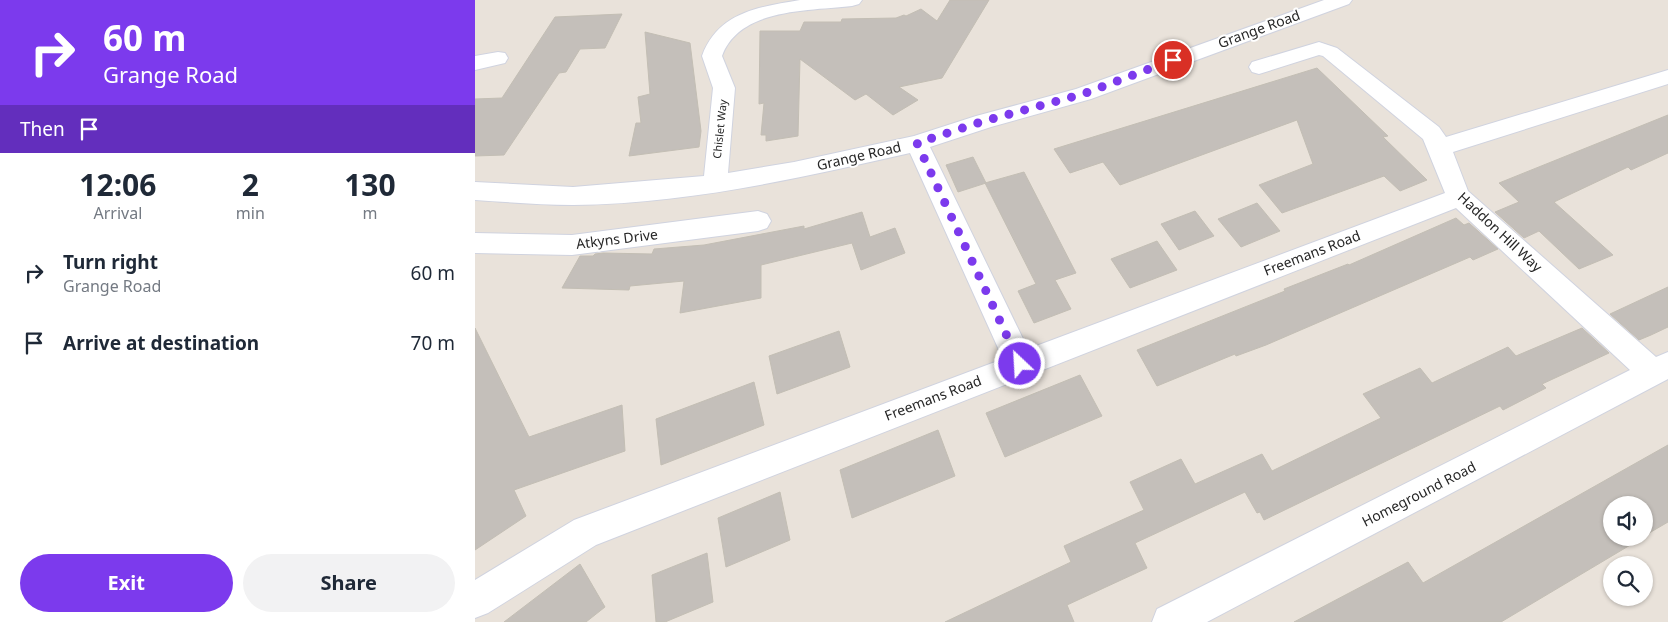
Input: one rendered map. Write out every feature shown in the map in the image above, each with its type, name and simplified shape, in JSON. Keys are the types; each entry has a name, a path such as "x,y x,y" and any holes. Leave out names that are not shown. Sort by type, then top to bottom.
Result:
{"street":[{"name":"Chislet Way","path":"715,184 724,88 712,56 720,38 741,22 764,11 852,0"},
{"name":"Grange Road","path":"475,191 573,196 630,193 715,184 794,171 917,143 984,121 1083,94 1342,0"},
{"name":"Haddon Hill Way","path":"1259,67 1319,48 1325,49 1389,97 1431,133 1441,147 1450,182 1459,197 1661,369"},
{"path":"475,63 498,58"},
{"path":"1441,147 1668,77"},
{"path":"917,143 1020,364"},
{"name":"Freemans Road","path":"475,600 555,549 587,532 1020,364 1459,197"},
{"name":"Atkyns Drive","path":"475,243 572,245 758,221"},
{"name":"Homeground Road","path":"1170,622 1661,369"}],"building":[{"path":"950,0 989,0 942,78 899,87 918,100 893,115 866,94 855,100 800,59 798,136 766,141 766,135 761,135 764,103 759,104 760,31 800,31 804,22 841,22 842,19 896,18 906,16 921,9 937,21"},
{"path":"622,14 605,48 580,49 566,72 559,73 504,155 475,156 475,99 502,98 555,17"},
{"path":"645,32 690,43 701,131 699,147 629,156 636,123 641,123 638,97 650,94"},
{"path":"1317,68 1388,136 1383,137 1427,180 1400,191 1384,176 1282,213 1259,185 1313,164 1297,120 1120,185 1103,162 1070,173 1054,149"},
{"path":"1668,115 1668,153 1631,170 1628,167 1554,202 1613,255 1579,269 1539,231 1524,238 1495,212 1519,202 1499,183"},
{"path":"973,157 986,183 958,192 946,165"},
{"path":"1024,172 1076,273 1055,280 1071,309 1034,323 1018,291 1036,284 985,183"},
{"path":"1257,203 1280,231 1241,247 1218,219"},
{"path":"1195,211 1214,236 1179,250 1161,224"},
{"path":"862,212 870,237 895,228 905,253 861,270 852,243 761,265 761,298 680,313 684,281 630,286 629,290 562,288 580,256 593,256 603,253 652,254 654,249 704,245 804,226 804,229"},
{"path":"1456,218 1464,225 1469,223 1498,249 1473,260 1470,257 1266,345 1236,356 1235,354 1157,386 1137,350 1285,291 1284,289 1349,265"},
{"path":"1157,241 1177,270 1130,288 1111,259"},
{"path":"1668,287 1668,327 1651,335 1639,340 1610,314"},
{"path":"475,328 529,437 622,405 625,451 514,490 526,516 475,550"},
{"path":"1582,328 1609,353 1542,384 1546,388 1503,410 1500,406 1264,520 1260,512 1257,513 1245,492 1135,543 1147,568 1067,605 1074,622 945,622 1071,562 1064,546 1144,510 1130,482 1181,459 1195,484 1262,454 1272,471 1381,418 1363,394 1420,368 1432,383 1508,347 1516,356"},
{"path":"839,331 850,367 777,394 769,356"},
{"path":"1080,375 1102,416 1005,457 986,413"},
{"path":"754,382 764,425 661,465 656,419"},
{"path":"938,430 955,476 852,518 840,470"},
{"path":"1668,445 1668,522 1653,531 1653,496 1603,496 1603,546 1629,546 1612,556 1603,556 1603,561 1501,622 1294,622 1408,562 1423,583"},
{"path":"780,492 790,540 726,567 718,518"},
{"path":"707,553 713,602 665,622 656,622 652,575"},
{"path":"580,564 605,607 586,622 504,622"}],"route":[{"path":"1020,364 917,143 984,121 1083,94 1173,60"}]}
